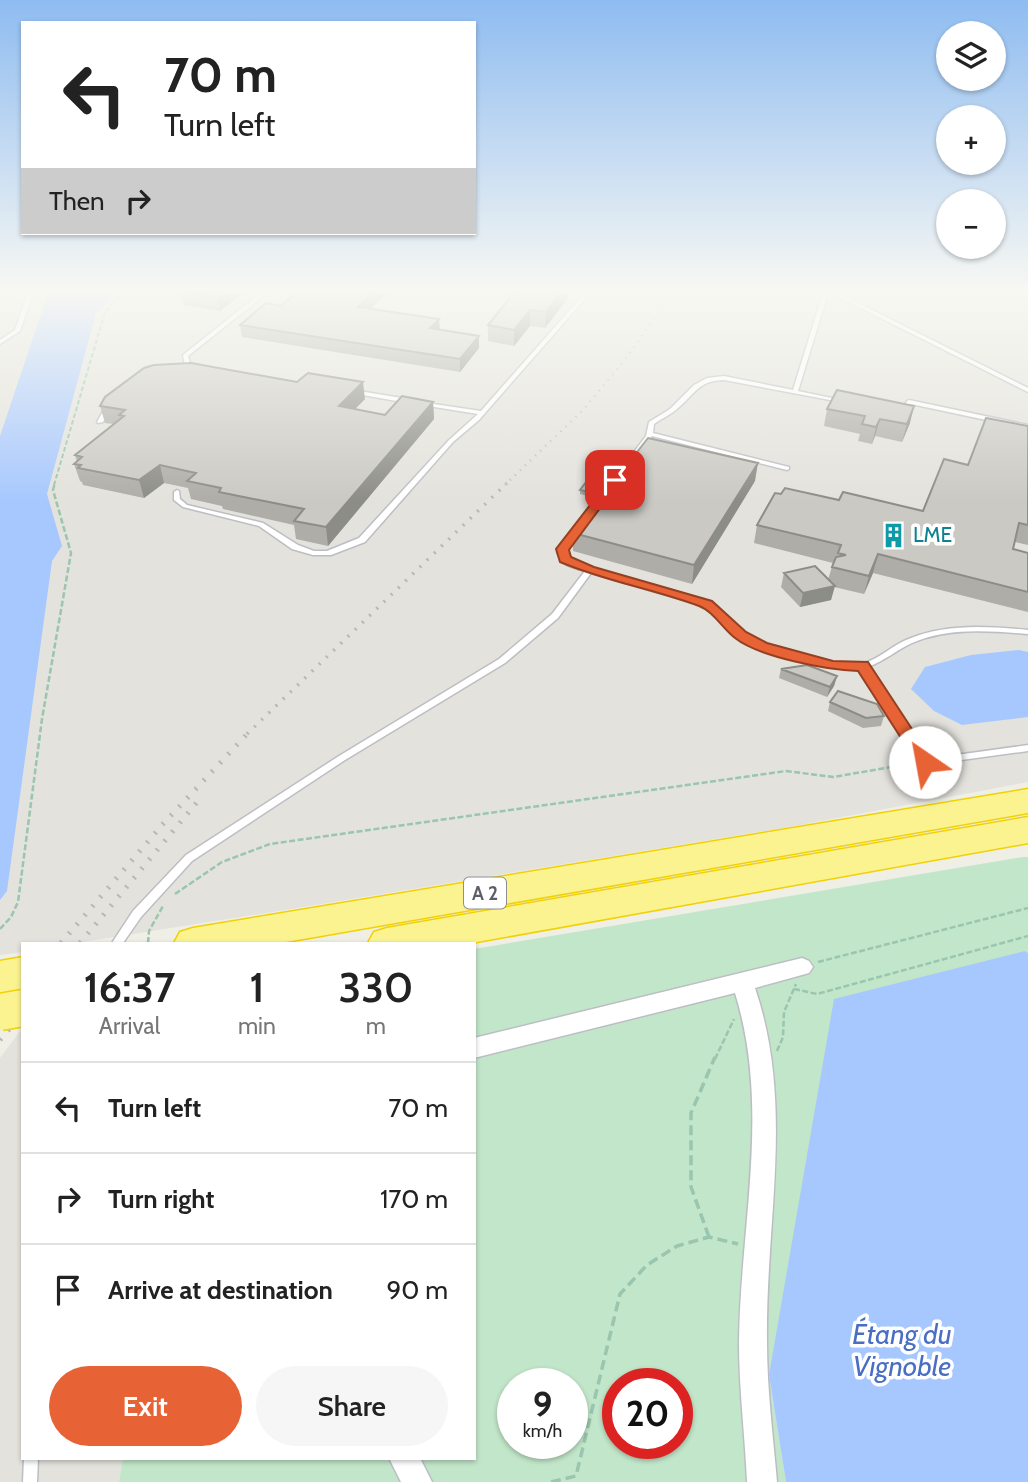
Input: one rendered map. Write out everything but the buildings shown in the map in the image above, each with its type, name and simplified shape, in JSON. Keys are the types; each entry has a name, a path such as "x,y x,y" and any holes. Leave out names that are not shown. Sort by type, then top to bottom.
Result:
{"highway":[{"name":"A 2","path":"199,942 1028,801"},
{"name":"A 2","path":"393,942 1022,832"},
{"path":"0,977 21,973"},
{"path":"0,1012 21,1008"}],"street":[{"path":"476,1048 746,992 802,967"},
{"path":"746,992 764,1082 765,1166 757,1248 753,1364 762,1482"},
{"path":"405,1460 417,1482"}],"lane":[{"path":"187,362 207,368"},
{"path":"177,492 177,500 185,506 261,524 295,547 313,553 328,553 362,540 446,446 482,413 527,362"},
{"path":"795,392 804,362"},
{"path":"972,362 1028,390"},
{"path":"183,367 193,366"},
{"path":"615,480 650,434 653,421 676,408 693,387 706,379 724,378 850,403"},
{"path":"345,390 482,413"},
{"path":"100,422 113,399"},
{"path":"890,411 904,414 909,402 1028,427"},
{"path":"650,434 787,468"},
{"path":"590,513 561,552 568,562 707,604 741,635 762,646 833,666 863,666 909,642 934,634 968,629 1028,632"},
{"path":"118,942 136,914 189,858 334,763 502,661 555,616 589,570"},
{"path":"863,666 925,762 1028,748"},
{"path":"30,1482 31,1460"}],"path":[{"path":"0,929 11,917 18,902 42,719 71,553 52,489 88,362"},
{"path":"148,942 154,919 177,892 222,862 270,845 786,771 833,777 925,762"},
{"path":"764,1082 783,1037 784,1012 802,967 1028,908"},
{"path":"794,989 817,994 874,976 1028,936"},
{"path":"709,1237 691,1187 691,1114 746,992"},
{"path":"551,1482 575,1479 620,1294 647,1265 677,1246 709,1237 757,1248"}],"shaded area":[{"path":"0,362 1028,362 1028,782 789,827 285,910 82,942 21,942 21,952 0,955"},
{"path":"21,1030 21,1460 123,1460 119,1482 0,1482 0,1058"}],"green space":[{"path":"1028,857 1028,953 1025,951 769,1375 786,1482 119,1482 123,1460 476,1460 476,949"}],"water":[{"path":"25,362 83,362 47,494 62,546 52,561 7,891 0,900 0,436"},
{"path":"1019,650 1028,652 1028,717 962,725 934,711 911,689 925,667 971,655"},
{"name":"Étang du Vignoble","path":"1025,951 1028,953 1028,1482 786,1482 769,1375 834,999"}],"railway":[{"path":"505,485 584,409 623,362"},
{"path":"248,733 507,483"},
{"path":"62,942 163,824 248,733"},
{"path":"81,942 198,801"},
{"path":"0,1015 21,990"},
{"path":"0,1040 21,1015"}],"place":[{"name":"LME","path":"893,535"}],"route":[{"path":"615,480 563,549 561,554 564,560 572,565 712,606 735,631 762,646 833,666 863,666 925,762"}]}
